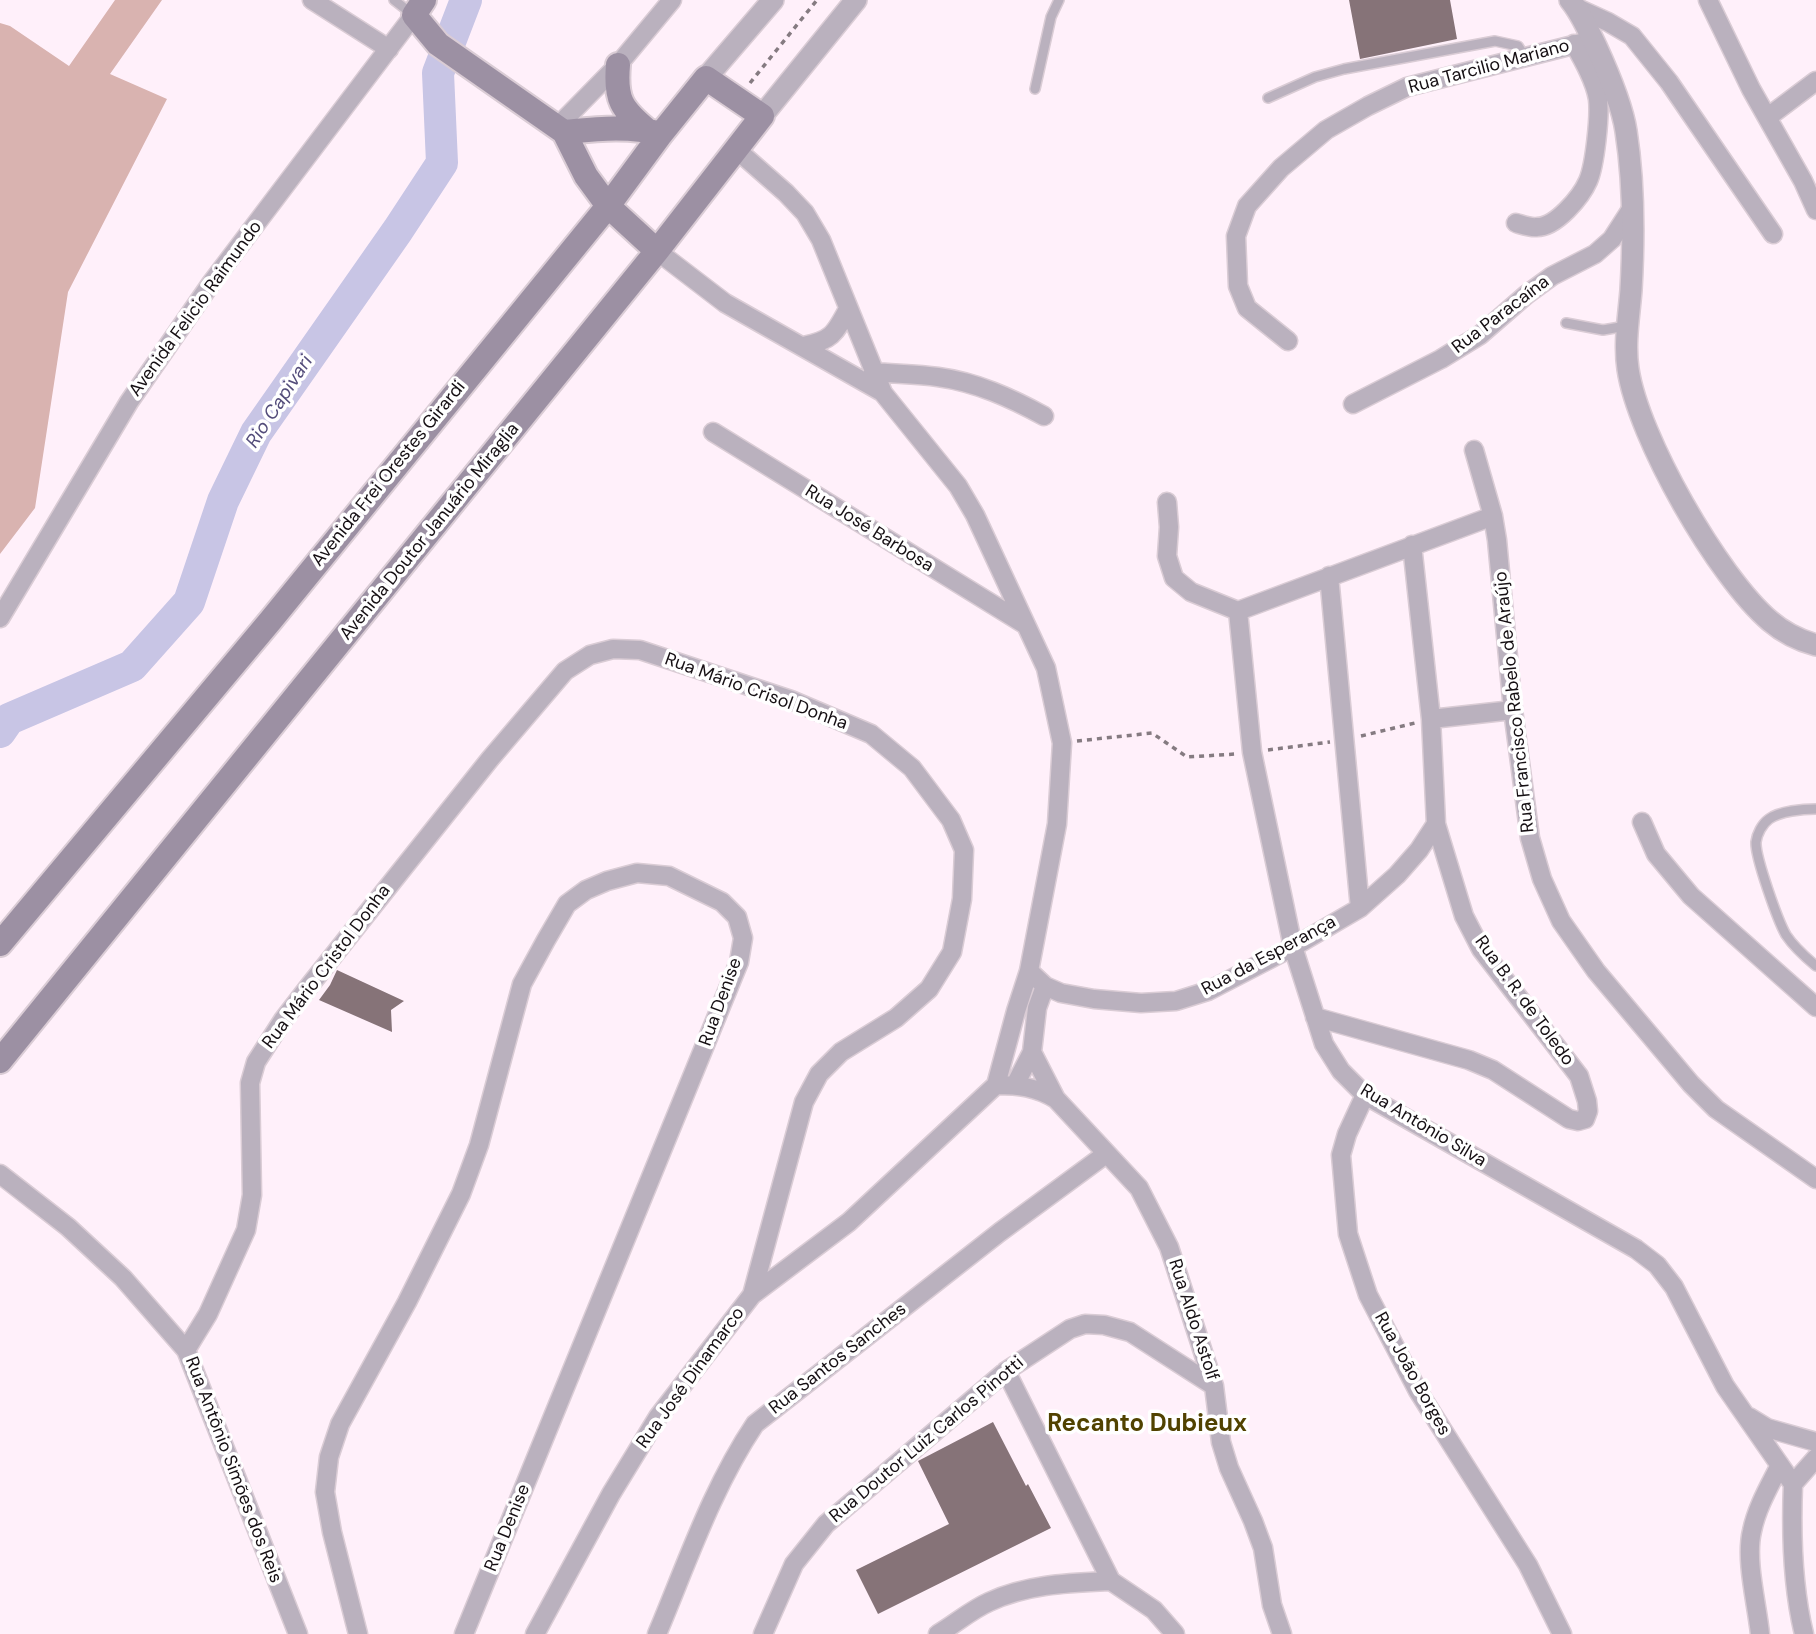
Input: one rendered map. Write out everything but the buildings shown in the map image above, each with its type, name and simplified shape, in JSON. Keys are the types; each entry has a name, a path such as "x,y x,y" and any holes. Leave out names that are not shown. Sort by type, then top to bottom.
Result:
{"main road":[{"path":"404,3 438,44 561,129 586,176 608,205 657,251"},
{"path":"618,65 619,100 632,118 654,132"},
{"path":"706,78 762,116"},
{"name":"Avenida Frei Orestes Girardi","path":"0,944 271,620 608,205 654,132 706,78"},
{"name":"Avenida Doutor Januário Miraglia","path":"0,1061 657,251 762,116"},
{"path":"561,129 612,128 654,132"}],"street":[{"path":"312,0 388,49"},
{"path":"561,129 672,0"},
{"name":"Avenida Frei Orestes Girardi","path":"706,78 773,0"},
{"name":"Avenida Doutor Januário Miraglia","path":"762,116 856,0"},
{"path":"1708,0 1751,89 1816,210"},
{"name":"Avenida Felicio Raimundo","path":"0,618 129,402 212,282 388,49 404,3"},
{"path":"1516,223 1536,228 1544,226 1562,215 1588,181 1594,155 1598,99 1584,61 1584,42 1573,4"},
{"path":"1573,4 1632,36 1668,82 1773,234"},
{"path":"1584,42 1605,65 1626,128 1632,208 1628,369 1635,398 1658,455 1707,545 1733,582 1770,621 1793,638 1816,645"},
{"name":"Rua Tarcilio Mariano","path":"1288,341 1247,308 1238,286 1236,236 1247,206 1281,168 1326,130 1406,87 1584,42"},
{"path":"1768,117 1816,81"},
{"path":"737,150 805,213 821,240 883,393 958,485 975,515 1046,668 1062,743 1057,824 1029,971 996,1085"},
{"name":"Rua Paracaína","path":"1353,404 1441,359 1480,335 1552,276 1595,254 1612,239 1632,208"},
{"path":"657,251 726,303 883,393"},
{"path":"803,346 831,337 848,309"},
{"path":"873,372 939,377 973,385 1010,398 1044,416"},
{"name":"Rua José Barbosa","path":"713,432 1026,625"},
{"name":"Rua Francisco Rabelo de Araújo","path":"1474,450 1493,516 1513,710 1530,838 1542,879 1561,921 1596,971 1691,1084 1716,1109 1816,1179"},
{"path":"1167,502 1167,556 1174,579 1191,592 1213,603 1238,611 1493,516"},
{"name":"Rua B. R. de Toledo","path":"1315,1017 1469,1060 1493,1070 1569,1119 1585,1119 1588,1111 1579,1076 1482,949 1464,916 1436,824 1431,719 1412,545"},
{"path":"1329,576 1360,908"},
{"name":"Rua Antônio Silva","path":"1238,611 1252,752 1293,947 1324,1044 1365,1095 1636,1249 1657,1265 1674,1287 1725,1386 1793,1483"},
{"name":"Rua Mário Crisol Donha","path":"565,671 590,655 613,649 640,650 791,700 871,734 912,768 951,820 964,850 962,899 952,952 929,989 896,1018 841,1052 819,1074 804,1102 752,1295"},
{"name":"Rua Mário Cristol Donha","path":"186,1350 208,1314 246,1230 252,1195 250,1083 256,1062 310,985 490,759 565,671"},
{"path":"1431,719 1513,710"},
{"path":"1642,822 1656,853 1690,896 1816,1007"},
{"name":"Rua da Esperança","path":"1029,971 1045,986 1061,993 1094,999 1142,1003 1176,1001 1208,991 1293,947 1360,908 1397,875 1419,850 1436,824"},
{"name":"Rua Denise","path":"358,1634 332,1532 325,1492 329,1457 340,1424 407,1302 461,1194 479,1145 522,984 567,904 586,890 607,881 637,873 669,876 722,902 737,917 743,938 739,962 464,1634"},
{"path":"1016,1085 1032,1052 1037,1008 1045,986"},
{"path":"1032,1052 1056,1099"},
{"name":"Rua José Dinamarco","path":"535,1634 611,1494 658,1417 752,1295 849,1222 996,1085"},
{"name":"Rua Aldo Astolf","path":"996,1085 1016,1085 1041,1090 1056,1099 1106,1154 1127,1172 1139,1188 1169,1247 1214,1386 1222,1442 1229,1468 1263,1548 1272,1605 1282,1634"},
{"name":"Rua João Borges","path":"1365,1095 1347,1134 1341,1155 1348,1234 1368,1295 1418,1391 1528,1565 1562,1634"},
{"name":"Rua Santos Sanches","path":"657,1634 718,1488 755,1424 1000,1232 1106,1154"},
{"name":"Rua Antônio Simões dos Reis","path":"0,1174 68,1227 123,1278 186,1350 298,1634"},
{"name":"Rua Doutor Luiz Carlos Pinotti","path":"763,1634 794,1564 826,1524 1006,1371 1070,1329 1085,1324 1104,1325 1130,1332 1214,1386"},
{"path":"1006,1371 1111,1581 1154,1610 1175,1634"},
{"name":"Rua Antônio Silva","path":"1746,1415 1767,1428 1816,1442"},
{"path":"1804,1634 1796,1602 1791,1527 1793,1483 1816,1458"},
{"path":"1760,1634 1751,1560 1751,1534 1758,1509 1780,1465"},
{"path":"938,1634 986,1603 1017,1591 1053,1584 1111,1581"}],"lane":[{"path":"1035,89 1051,17 1059,0"},
{"path":"1268,98 1315,76 1495,41 1518,46 1525,57"},
{"path":"1566,323 1603,330 1627,326"},
{"path":"1816,809 1803,809 1770,818 1759,830 1756,842 1757,856 1785,933 1798,951 1816,966"}],"path":[{"path":"736,99 817,0"},
{"path":"1062,743 1152,733 1186,757 1252,752"}],"shaded area":[{"path":"115,0 162,0 110,74 167,99 68,292 35,508 0,554 0,23 10,26 69,66"}],"waterway":[{"name":"Rio Capivari","path":"0,732 9,719 132,666 189,602 223,501 256,433 442,163 438,73 466,0"}],"district":[{"name":"Recanto Dubieux","path":"1147,1425"}]}
